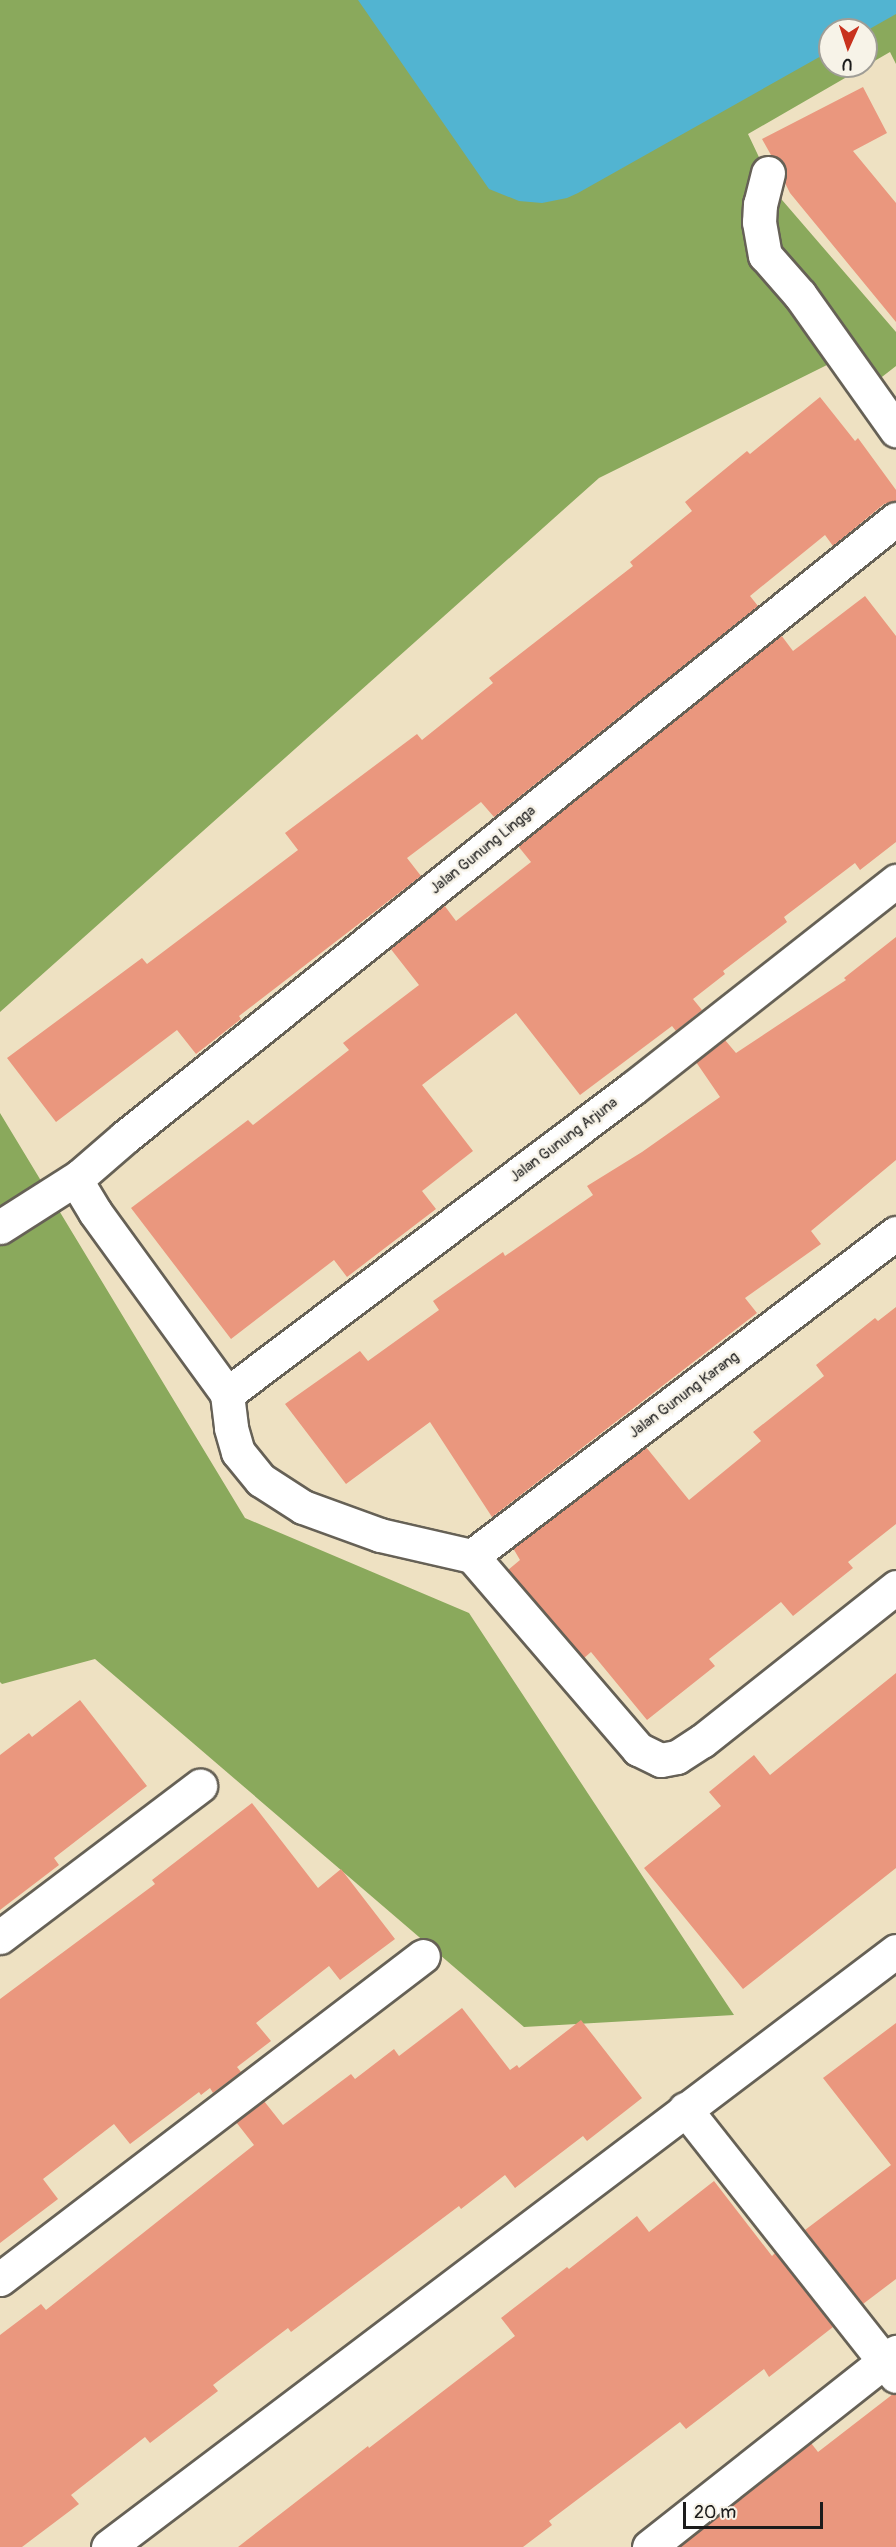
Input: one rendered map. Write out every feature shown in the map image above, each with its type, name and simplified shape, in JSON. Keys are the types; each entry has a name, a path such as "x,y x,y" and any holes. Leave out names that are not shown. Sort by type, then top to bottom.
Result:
{"street":[{"path":"768,173 760,204 759,222 765,255 800,295 896,430"},
{"name":"Jalan Gunung Lingga","path":"0,1227 80,1182 125,1137 896,519"},
{"name":"Jalan Gunung Arjuna","path":"227,1394 633,1088 896,881"},
{"path":"80,1182 95,1212 227,1394 231,1428 238,1452 261,1480 303,1507 380,1535 472,1556 638,1749 661,1760 677,1757 702,1741 896,1587"},
{"name":"Jalan Gunung Karang","path":"472,1556 896,1233"},
{"path":"0,1937 200,1786"},
{"path":"108,2547 896,1951"},
{"path":"0,2279 423,1956"},
{"path":"649,2547 892,2363 685,2109"}],"green space":[{"path":"0,0 896,0 896,64 890,52 878,59 878,18 818,18 818,78 845,78 748,134 776,193 896,332 896,366 878,380 831,363 599,478 0,1012"},
{"path":"0,1113 245,1518 469,1613 734,2015 524,2027 95,1659 2,1684 0,1682"}],"water":[{"path":"358,0 896,0 896,14 878,24 878,18 818,18 818,58 578,193 567,198 542,203 519,201 489,189"}],"building":[{"path":"863,87 887,133 853,151 896,203 896,322 790,193 785,183 786,167 781,159 771,155 762,139"},
{"path":"820,397 855,441 858,438 896,490 896,501 884,504 833,546 825,535 750,596 758,606 494,817 481,802 407,858 421,876 239,1016 241,1019 196,1054 177,1030 56,1122 7,1058 142,958 147,964 298,850 285,833 417,734 422,740 493,683 489,678 633,566 630,562 692,511 685,502 747,451 750,454"},
{"path":"865,596 896,636 896,842 860,870 855,863 784,917 787,922 723,971 725,974 693,999 702,1010 676,1031 672,1026 580,1095 516,1013 422,1085 473,1151 422,1191 436,1209 347,1277 334,1260 231,1339 131,1208 248,1120 253,1125 349,1050 343,1043 419,985 390,948 444,905 456,921 531,862 518,846 781,635 793,651"},
{"path":"896,937 896,1160 811,1231 821,1244 745,1298 757,1313 492,1517 430,1422 346,1484 285,1404 360,1351 368,1361 439,1310 433,1301 503,1252 505,1256 593,1195 587,1186 642,1152 720,1097 696,1062 725,1040 736,1053 846,980 844,978"},
{"path":"896,1307 896,1524 848,1562 853,1568 793,1616 781,1602 709,1659 715,1666 647,1720 591,1652 584,1658 508,1570 520,1560 513,1548 646,1447 689,1500 761,1441 753,1432 824,1376 816,1365 875,1318 878,1321"},
{"path":"896,1673 896,1868 743,1989 644,1868 721,1806 709,1792 754,1755 770,1775"},
{"path":"80,1700 147,1786 54,1858 59,1865 0,1910 0,1755 29,1733 32,1737"},
{"path":"252,1803 318,1888 341,1869 395,1939 340,1980 329,1966 256,2023 271,2041 237,2067 241,2072 213,2093 210,2088 201,2095 199,2092 130,2144 114,2124 43,2179 58,2199 0,2243 0,1999 155,1884 152,1880"},
{"path":"462,2008 510,2070 517,2065 519,2068 581,2020 642,2098 587,2141 583,2136 515,2188 505,2175 461,2209 459,2206 291,2332 288,2328 213,2385 218,2391 150,2443 145,2437 71,2495 79,2504 22,2547 0,2547 0,2335 41,2304 46,2310 254,2145 236,2122 264,2101 283,2125 351,2074 355,2079 394,2049 399,2056"},
{"path":"896,2023 896,2279 863,2304 805,2230 891,2165 823,2078"},
{"path":"714,2181 772,2256 775,2253 833,2327 769,2377 764,2369 686,2429 680,2422 549,2521 552,2525 523,2547 238,2547 515,2336 501,2318 567,2267 569,2269 637,2216 649,2232"},
{"path":"896,2394 896,2547 679,2547 811,2443 818,2452"}]}
